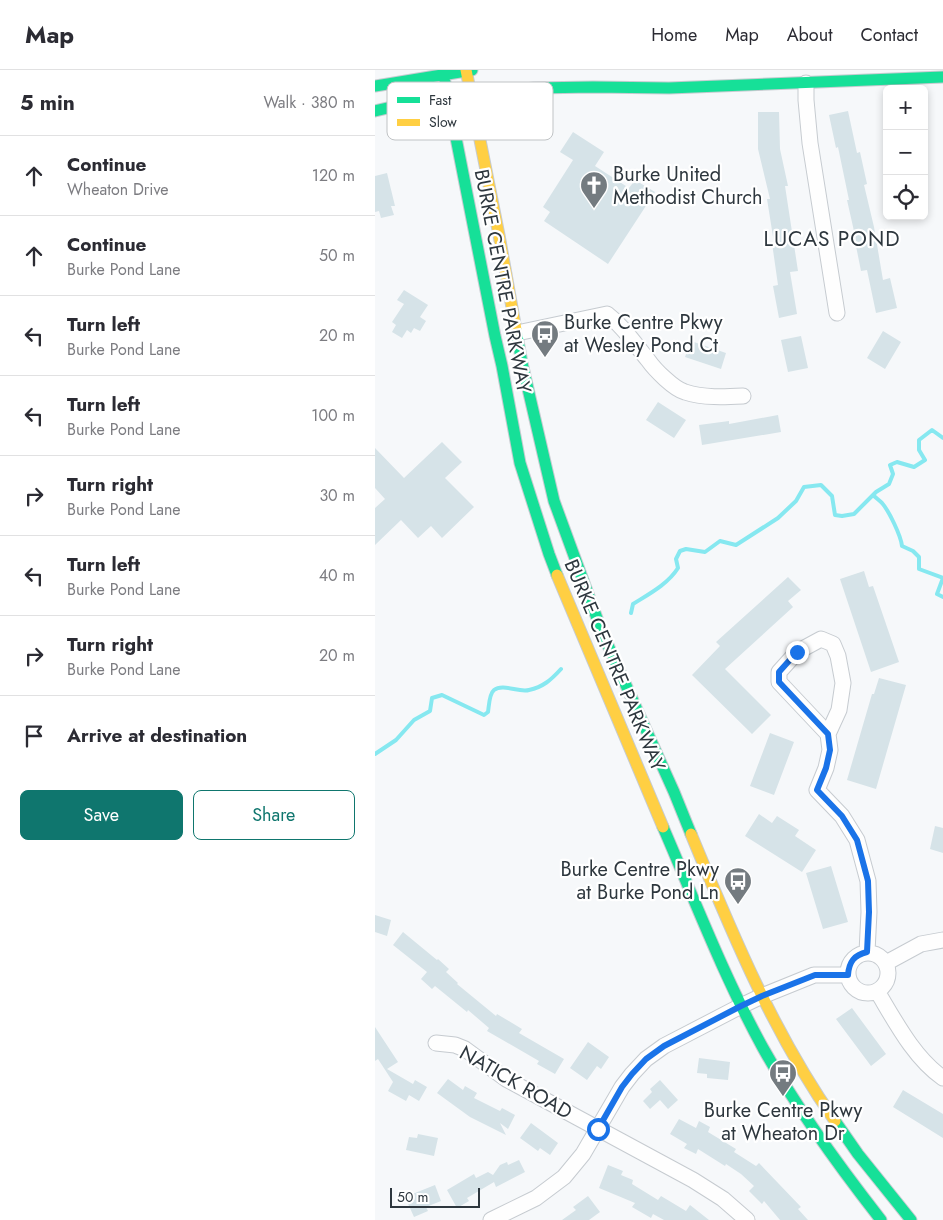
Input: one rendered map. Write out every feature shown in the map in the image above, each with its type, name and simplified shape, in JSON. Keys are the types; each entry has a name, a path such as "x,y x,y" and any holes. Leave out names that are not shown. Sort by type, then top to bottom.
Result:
{"main road":[{"path":"394,82 443,72 468,70"},
{"path":"553,87 593,86 669,88 943,77"},
{"name":"BURKE CENTRE PARKWAY","path":"457,140 520,463 549,554 741,1006 787,1088 812,1127 850,1181 881,1220"},
{"name":"BURKE CENTRE PARKWAY","path":"480,140 522,362 554,501 602,632 674,792 724,913 787,1045 821,1101 858,1154 911,1220"}],"street":[{"path":"806,83 809,143 837,313"},
{"path":"517,333 607,314 617,321 649,362 666,380 683,392 725,397 743,396"},
{"path":"828,734 779,682 779,672 797,652 821,639 833,644 838,656 843,683 839,710 828,734 830,750 826,768 817,790 842,816 857,840 868,881 867,952"},
{"path":"886,963 921,944 943,940"},
{"path":"867,952 878,955 886,963 889,974 885,985 877,992 864,993 858,991 849,981 848,968 855,957 861,954 867,952"},
{"path":"491,1220 536,1198 559,1181 576,1164 622,1087 646,1059 664,1046 762,996 815,975 848,975"},
{"path":"877,992 917,1054 933,1071 943,1078"},
{"name":"NATICK ROAD","path":"436,1043 455,1045 465,1050 506,1079 723,1199 747,1220"}],"building":[{"path":"848,111 857,153 860,152 867,184 864,185 874,227 883,280 890,278 897,308 876,313 867,270 861,271 847,200 849,200 829,115"},
{"path":"758,112 779,112 780,149 788,186 785,186 798,271 790,272 797,314 779,318 773,286 778,285 767,199 770,199 758,149"},
{"path":"573,132 604,152 595,166 629,188 635,180 655,192 608,264 544,221 550,212 543,207 573,160 560,152"},
{"path":"387,173 395,206 391,206 394,215 381,218 379,211 375,212 375,176"},
{"path":"404,290 428,305 420,317 426,321 420,331 414,328 411,333 407,330 402,338 392,332 396,325 392,322 404,304 397,300"},
{"path":"883,331 901,342 885,369 867,358"},
{"path":"801,336 808,368 788,372 781,340"},
{"path":"691,341 726,353 721,369 685,357"},
{"path":"658,402 686,420 674,438 646,420"},
{"path":"778,415 781,432 702,445 699,425 729,421 729,424"},
{"path":"442,442 462,462 445,478 474,507 442,538 431,526 418,538 401,520 375,545 375,508 385,499 375,488 375,448 404,478"},
{"path":"864,571 869,587 873,586 899,662 871,672 840,579"},
{"path":"788,577 801,590 788,601 793,607 725,669 771,715 752,734 692,675 720,646 716,642"},
{"path":"879,678 906,685 876,789 847,780 872,694 874,694"},
{"path":"770,733 794,742 774,795 750,786"},
{"path":"759,814 772,823 777,816 799,830 795,836 816,850 802,872 745,836"},
{"path":"935,826 943,828 943,853 930,849"},
{"path":"831,866 848,922 823,929 806,873"},
{"path":"375,915 391,920 387,936 375,932"},
{"path":"403,932 438,959 449,969 446,972 457,984 496,1016 497,1014 522,1029 519,1033 564,1059 555,1074 537,1064 539,1061 487,1031 489,1028 468,1010 467,1012 435,986 432,989 421,979 427,972 393,945"},
{"path":"852,1008 886,1054 871,1066 836,1019"},
{"path":"375,1027 398,1062 387,1069 413,1084 415,1080 427,1087 419,1101 409,1095 406,1101 388,1091 393,1082 378,1059 375,1061"},
{"path":"588,1042 609,1057 601,1069 597,1066 587,1080 570,1068"},
{"path":"699,1058 730,1062 728,1080 707,1078 707,1074 697,1073"},
{"path":"448,1079 463,1090 465,1086 477,1093 474,1098 500,1111 502,1108 515,1115 508,1129 500,1123 506,1135 470,1117 437,1093"},
{"path":"660,1080 678,1100 668,1109 660,1100 650,1109 643,1101 652,1092 650,1089"},
{"path":"903,1090 943,1114 943,1138 893,1107"},
{"path":"679,1119 696,1128 699,1121 710,1127 708,1132 736,1149 734,1152 756,1166 759,1163 801,1207 798,1209 808,1220 780,1220 764,1201 762,1204 749,1191 754,1186 741,1174 698,1149 696,1154 684,1148 687,1144 670,1134"},
{"path":"531,1123 558,1143 550,1155 540,1148 538,1151 520,1138"},
{"path":"418,1134 438,1138 434,1156 406,1150 409,1137 417,1138"},
{"path":"519,1160 525,1172 496,1187 494,1182 467,1198 469,1201 457,1208 447,1190 474,1174 476,1178 488,1172 493,1175 500,1165 507,1162 508,1165"},
{"path":"608,1165 623,1171 621,1175 633,1180 632,1184 658,1200 661,1196 686,1211 690,1205 709,1220 664,1220 653,1214 651,1218 632,1207 635,1203 599,1188"},
{"path":"435,1185 441,1201 426,1207 428,1211 414,1217 405,1197"},
{"path":"588,1196 600,1212 589,1220 562,1220 576,1210 573,1207"}],"waterway":[{"path":"631,613 633,604 658,588 674,574 678,568 676,559 680,551 686,549 705,552 720,541 736,545 778,518 796,501 804,487 821,485 832,496 835,515 854,514 876,492 889,484 893,474 890,465 897,462 914,467 925,460 919,450 919,440 932,430 943,438"},
{"path":"873,495 888,512 902,546 913,551 919,557 919,569 943,578 937,594 943,597"},
{"path":"375,754 396,740 414,720 430,711 432,698 442,695 484,715 488,712 490,697 494,690 502,687 525,691 534,689 547,682 561,669"}],"traffic: fast":[{"path":"399,82 472,70"},
{"path":"553,88 669,88 943,77"},
{"path":"375,86 387,84"},
{"path":"375,111 387,108"},
{"path":"456,140 520,463 557,575"},
{"path":"516,330 554,501 602,632 691,834"},
{"path":"663,827 698,911 763,1048 819,1136 881,1220"},
{"path":"835,1121 858,1154 911,1220"}],"traffic: slow":[{"path":"466,70 468,82"},
{"path":"480,140 516,330"},
{"path":"557,575 663,827"},
{"path":"691,834 738,945 773,1018 792,1053 835,1121"}],"place":[{"name":"Burke United Methodist Church","path":"594,209"},
{"name":"Burke Centre Pkwy at Wesley Pond Ct","path":"545,358"},
{"name":"Burke Centre Pkwy at Burke Pond Ln","path":"738,905"},
{"name":"Burke Centre Pkwy at Wheaton Dr","path":"783,1097"}],"district":[{"name":"LUCAS POND","path":"832,239"}],"route":[{"path":"598,1129 622,1087 632,1074 646,1059 664,1046 762,996 815,975 848,975 848,968 855,957 867,952 868,881 857,840 842,816 817,790 826,768 830,750 828,734 779,682 779,672 797,652"}]}
